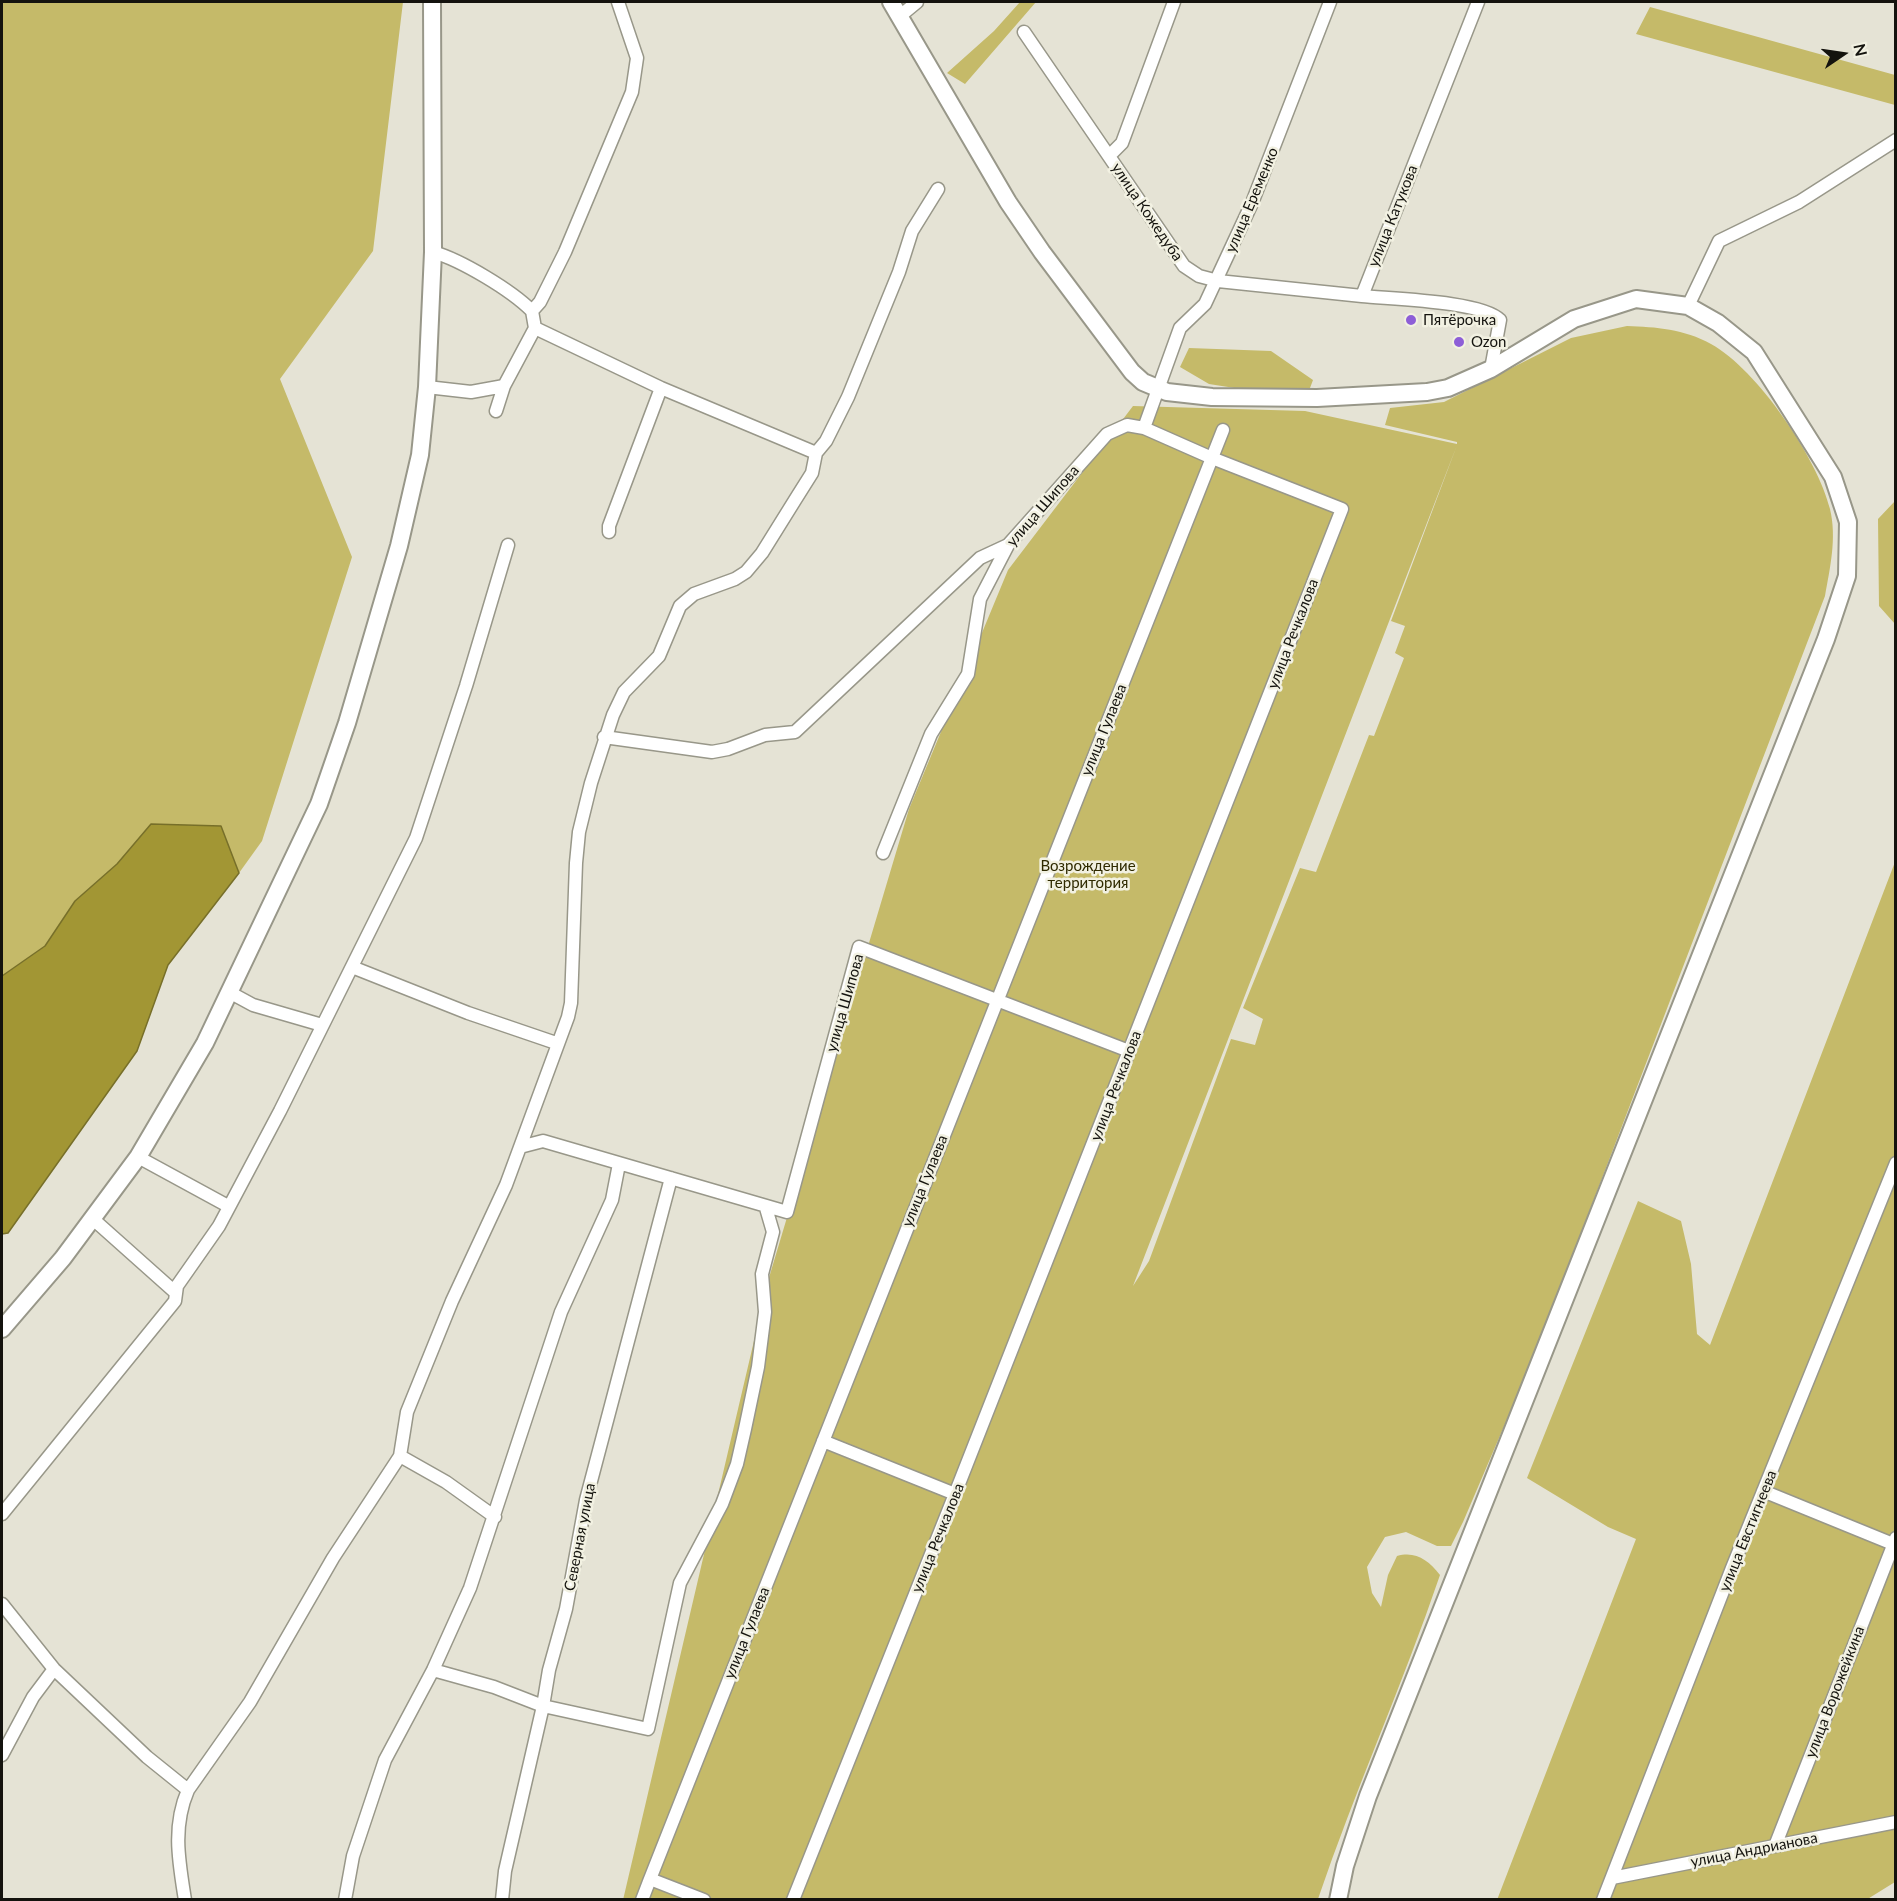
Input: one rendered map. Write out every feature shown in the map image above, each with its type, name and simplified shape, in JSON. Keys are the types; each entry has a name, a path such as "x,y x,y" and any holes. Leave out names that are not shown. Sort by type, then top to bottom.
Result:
{"main road":[{"path":"2,1329 63,1258 138,1157 205,1043 319,804 347,723 399,546 420,454 428,387 433,252 432,2"},
{"path":"895,9 998,185 1042,252 1132,372 1143,382 1159,389 1184,395 1212,397 1362,398 1448,388 1491,369 1574,320 1636,299 1688,306 1718,323 1754,352 1833,477 1848,522 1847,576 1826,639 1368,1796 1338,1899"}],"street":[{"path":"532,311 540,302 565,252 632,92 637,58 618,2"},
{"path":"895,9 917,2"},
{"name":"улица Кожедуба","path":"1109,156 1122,142 1174,2"},
{"name":"улица Еременко","path":"1159,389 1180,328 1205,304 1218,281 1252,203 1330,2"},
{"name":"улица Катукова","path":"1362,296 1478,2"},
{"name":"улица Кожедуба","path":"1024,32 1184,266 1199,276 1218,281"},
{"path":"1688,306 1719,241 1799,202 1896,141"},
{"path":"185,1899 176,1834 181,1806 188,1790 250,1702 333,1558 399,1456 407,1412 424,1368 506,1185 520,1147 571,1003 579,832 604,737 624,692 659,656 680,606 694,594 735,579 747,572 762,553 812,473 816,453 826,441 848,397 912,231 938,189"},
{"path":"433,252 458,262 516,295 532,311 535,328 504,386 496,411"},
{"path":"1218,281 1444,304 1492,312 1500,320 1491,369"},
{"path":"535,328 661,388 816,453"},
{"path":"428,387 471,392 504,386"},
{"path":"609,532 609,526 661,388"},
{"path":"1144,428 1159,389"},
{"name":"улица Шипова","path":"884,853 931,734 968,674 981,599 1008,545 1107,434 1126,425 1144,428"},
{"name":"улица Речкалова","path":"793,1899 955,1494 1342,509 1212,458 1144,428"},
{"name":"улица Гулаева","path":"642,1899 1223,430"},
{"path":"2,1514 175,1300 177,1286 203,1251 280,1111 416,838 466,686 507,545"},
{"path":"604,737 712,752 728,749 765,735 795,732 980,558 1008,545"},
{"name":"улица Шипова","path":"766,1208 787,1212 859,948 998,999 1129,1051"},
{"path":"352,967 468,1014 556,1043"},
{"path":"229,992 253,1005 322,1025"},
{"path":"433,1670 486,1684 543,1706 648,1730 680,1583 722,1504 739,1452 758,1367 765,1312 762,1274 772,1232 766,1208 543,1141 520,1147"},
{"path":"138,1157 228,1206"},
{"name":"улица Евстигнеева","path":"1604,1899 1763,1491 1896,1163"},
{"path":"345,1899 353,1856 385,1760 433,1670 470,1588 561,1312 612,1200 619,1164"},
{"name":"Северная улица","path":"502,1899 505,1871 543,1706 549,1670 566,1609 586,1500 671,1178"},
{"path":"93,1219 176,1293"},
{"path":"823,1441 955,1494"},
{"path":"399,1456 446,1482 495,1516"},
{"path":"1763,1491 1894,1541"},
{"name":"улица Ворожейкина","path":"1774,1846 1894,1541"},
{"path":"2,1604 54,1669 147,1757 188,1790"},
{"path":"2,1755 33,1697 54,1669"},
{"name":"улица Андрианова","path":"1612,1878 1896,1822"},
{"path":"650,1880 704,1899"}],"green space":[{"path":"2,2 403,2 373,251 280,379 352,557 262,841 239,873 221,826 151,824 117,864 75,901 45,946 2,976"},
{"path":"1020,2 1036,2 965,84 947,73 994,31"},
{"path":"1650,7 1895,75 1895,105 1636,34"},
{"name":"Возрождение территория","path":"1627,326 1659,328 1701,339 1729,356 1766,394 1799,441 1813,466 1832,520 1829,575 1825,596 1532,1361 1463,1522 1451,1546 1437,1546 1406,1532 1385,1537 1367,1567 1372,1593 1381,1607 1388,1575 1397,1556 1410,1555 1421,1558 1440,1575 1318,1899 623,1900 768,1281 909,809 1008,570 1133,406 1305,411 1457,444 1457,442 1385,425 1390,408 1444,402 1571,338","holes":["1457,445 1391,621 1405,626 1395,653 1404,658 1374,736 1369,735 1316,872 1300,868 1243,1008 1263,1019 1255,1045 1231,1039 1149,1261 1133,1286"]},
{"path":"1189,348 1271,351 1313,380 1310,388 1241,389 1209,384 1180,367"},
{"path":"1895,501 1895,624 1879,606 1878,519"},
{"path":"1895,862 1895,1882 1866,1900 1497,1900 1636,1539 1608,1527 1527,1478 1638,1201 1681,1221 1691,1264 1697,1334 1710,1345"}],"shaded area":[{"path":"151,824 221,826 239,873 168,965 137,1051 8,1233 2,1234 2,976 45,946 75,901 117,864"}],"place":[{"name":"Пятёрочка","path":"1411,320"},
{"name":"Ozon","path":"1459,342"}]}
